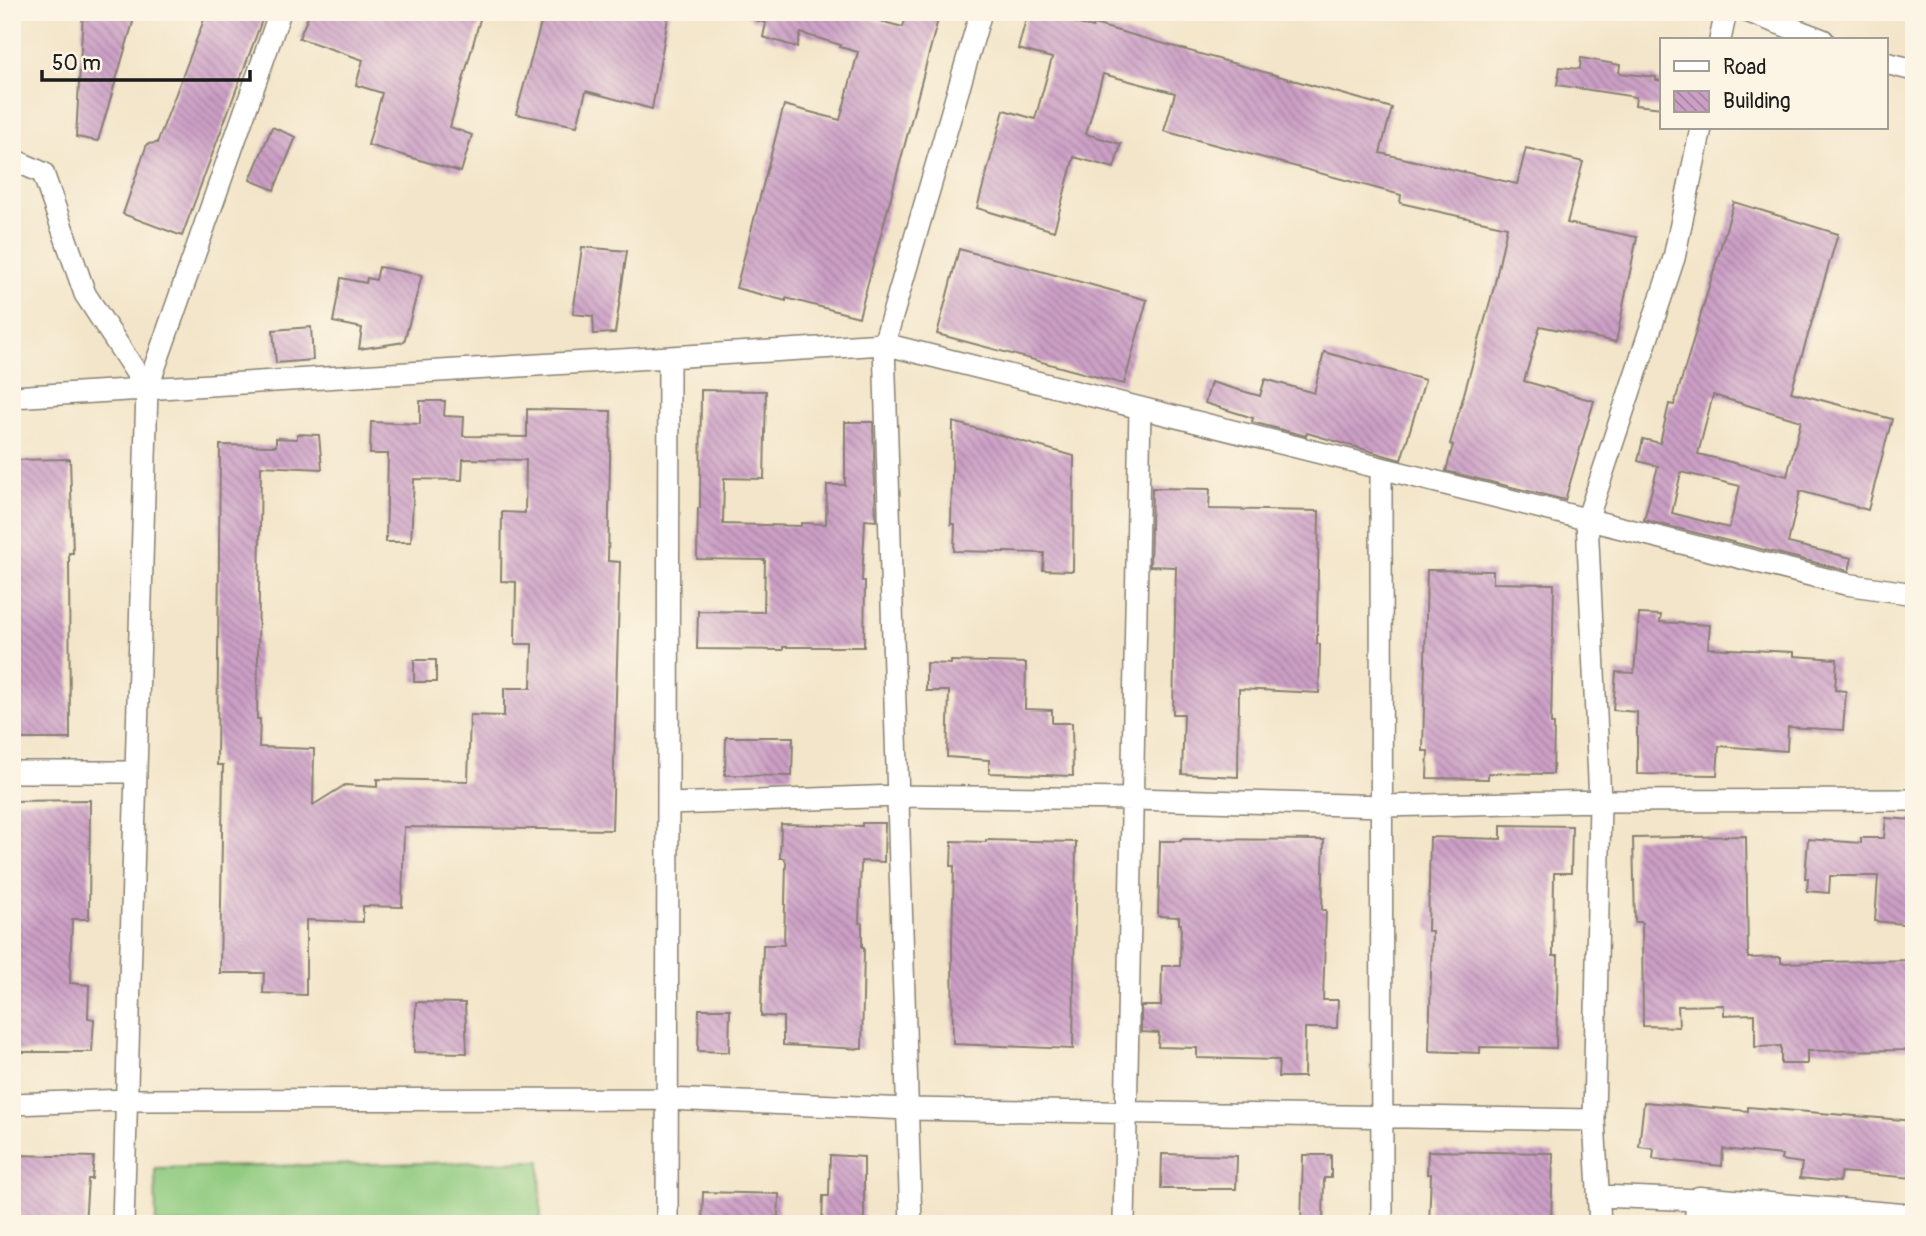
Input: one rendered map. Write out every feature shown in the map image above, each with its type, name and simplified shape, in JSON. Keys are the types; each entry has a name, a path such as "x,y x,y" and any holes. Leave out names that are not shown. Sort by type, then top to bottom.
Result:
{"street":[{"path":"123,1224 147,389 280,12"},
{"path":"911,1224 884,344 981,12"},
{"path":"1720,38 1726,12"},
{"path":"1749,12 1818,38"},
{"path":"1888,64 1914,71"},
{"path":"1600,1224 1594,1120 1600,801 1587,520 1674,258 1701,130"},
{"path":"12,159 43,173 85,295 147,389"},
{"path":"12,397 884,344 1846,584 1914,594"},
{"path":"667,1224 670,357"},
{"path":"1124,1224 1140,408"},
{"path":"1381,468 1382,1224"},
{"path":"12,772 135,772"},
{"path":"668,804 898,796 1383,806 1600,801 1914,800"},
{"path":"12,1104 127,1100 667,1099 908,1109 1594,1120"},
{"path":"1598,1196 1698,1212 1914,1218"}],"green space":[{"path":"540,1161 541,1224 156,1224 155,1168"}],"building":[{"path":"83,12 136,12 98,141 76,137"},
{"path":"207,12 265,12 182,236 123,214 147,144 157,143"},
{"path":"310,12 482,12 450,127 472,135 461,172 368,145 382,93 356,85 363,60 299,38"},
{"path":"544,12 669,12 652,109 586,91 577,126 516,114"},
{"path":"751,12 845,12 903,27 907,12 940,12 859,317 736,288 784,105 840,120 858,52 801,33 797,47 763,37 766,23 750,19"},
{"path":"1028,12 1038,12 1093,28 1094,24 1392,108 1380,153 1517,184 1526,148 1583,162 1567,223 1637,237 1616,342 1540,326 1524,381 1594,401 1565,500 1446,471 1453,445 1450,444 1494,287 1507,227 1400,203 1401,195 1164,131 1175,93 1103,74 1086,134 1121,144 1114,168 1074,157 1054,231 977,208 1004,110 1035,119 1052,58 1018,49"},
{"path":"1581,58 1620,65 1619,73 1656,77 1656,80 1660,81 1660,108 1635,105 1636,97 1557,85 1560,67 1580,69"},
{"path":"272,127 296,137 274,190 250,180"},
{"path":"1734,202 1838,234 1791,392 1892,419 1868,510 1800,491 1788,543 1852,558 1849,571 1644,520 1658,466 1638,461 1643,439 1660,443 1669,404 1674,405","holes":["1713,395 1801,421 1787,476 1698,454","1681,472 1740,486 1729,528 1672,513"]},
{"path":"582,247 627,251 615,333 594,334 593,316 573,314"},
{"path":"959,249 1147,300 1124,384 937,334"},
{"path":"379,267 422,275 404,342 359,349 362,328 333,322 341,278 366,283 367,278 376,280"},
{"path":"311,327 313,360 276,363 273,330"},
{"path":"1324,352 1425,380 1401,460 1307,433 1306,436 1252,422 1253,418 1205,403 1211,382 1260,396 1265,379 1314,393"},
{"path":"701,390 766,391 764,479 724,478 723,524 826,524 827,485 845,485 845,422 873,422 876,521 865,520 862,581 865,581 864,647 697,649 698,611 764,612 765,560 697,559"},
{"path":"420,401 445,401 444,416 464,417 463,436 527,437 527,409 611,411 608,561 620,562 612,830 404,827 402,907 363,906 363,922 306,920 306,995 263,993 264,973 220,973 223,765 217,765 220,445 276,446 276,438 297,439 297,434 319,435 322,469 261,466 257,719 260,719 259,747 314,749 313,805 345,785 377,787 377,779 468,781 470,715 504,716 504,688 531,688 532,644 515,644 516,582 501,581 502,512 525,513 526,460 463,459 462,480 414,479 411,542 386,542 388,454 370,454 371,422 420,424"},
{"path":"953,422 1074,456 1073,571 1043,570 1044,553 954,551 955,524 951,524"},
{"path":"70,459 73,553 69,553 70,739 12,739 12,460"},
{"path":"1152,488 1210,489 1209,509 1319,511 1319,693 1239,689 1238,777 1182,774 1184,714 1173,714 1176,567 1150,566"},
{"path":"1427,570 1493,571 1493,583 1554,584 1551,724 1554,724 1553,774 1488,773 1488,779 1427,778 1428,751 1423,751"},
{"path":"1639,614 1661,615 1660,622 1710,625 1708,648 1794,652 1794,656 1837,659 1835,690 1846,691 1843,730 1788,727 1787,751 1719,746 1717,775 1637,774 1637,712 1613,710 1616,672 1634,673"},
{"path":"414,660 436,660 436,682 414,682"},
{"path":"951,661 1026,663 1025,709 1052,710 1052,723 1072,723 1073,776 989,773 989,760 947,757 949,691 926,691 926,663 951,664"},
{"path":"726,737 793,737 792,776 725,775"},
{"path":"90,800 89,919 72,919 70,983 89,985 88,1018 94,1019 92,1052 12,1052 12,801"},
{"path":"1886,818 1914,820 1912,925 1875,921 1878,876 1830,876 1829,893 1807,891 1808,878 1805,878 1808,839 1861,843 1861,838 1884,838"},
{"path":"862,823 885,823 884,862 861,861 859,923 862,923 864,947 862,1049 783,1045 783,1017 761,1016 763,945 784,945 786,862 784,858 780,858 781,824 862,826"},
{"path":"1501,825 1572,826 1571,873 1554,873 1553,956 1558,956 1556,1048 1480,1047 1480,1053 1429,1051 1432,931 1428,931 1430,837 1501,839"},
{"path":"1746,836 1748,958 1781,957 1781,963 1914,960 1914,983 1911,983 1912,1050 1807,1051 1807,1064 1781,1064 1781,1046 1755,1047 1755,1014 1724,1015 1724,1005 1678,1006 1679,1027 1643,1026 1642,922 1635,922 1633,838"},
{"path":"1324,840 1322,910 1326,910 1323,1000 1338,1000 1337,1028 1305,1028 1304,1077 1278,1077 1279,1060 1197,1058 1197,1048 1158,1047 1159,1033 1141,1032 1141,1006 1161,1006 1162,966 1180,966 1179,917 1158,916 1160,841"},
{"path":"952,841 1076,842 1073,1049 953,1044"},
{"path":"416,1002 465,1003 467,1053 414,1052"},
{"path":"699,1009 730,1009 729,1052 698,1051"},
{"path":"1644,1102 1748,1111 1748,1107 1914,1121 1914,1178 1841,1172 1839,1182 1800,1178 1802,1163 1781,1160 1782,1155 1723,1149 1722,1166 1653,1159 1654,1149 1639,1147"},
{"path":"1428,1151 1553,1153 1551,1224 1429,1224 1431,1174 1427,1174"},
{"path":"1162,1154 1237,1156 1236,1189 1161,1189"},
{"path":"12,1155 94,1157 92,1179 88,1179 85,1224 12,1224"},
{"path":"830,1155 864,1157 864,1224 822,1224 823,1196 829,1196"},
{"path":"1303,1155 1331,1155 1331,1178 1324,1178 1323,1224 1301,1224"},
{"path":"703,1192 779,1194 778,1224 702,1224"}]}
